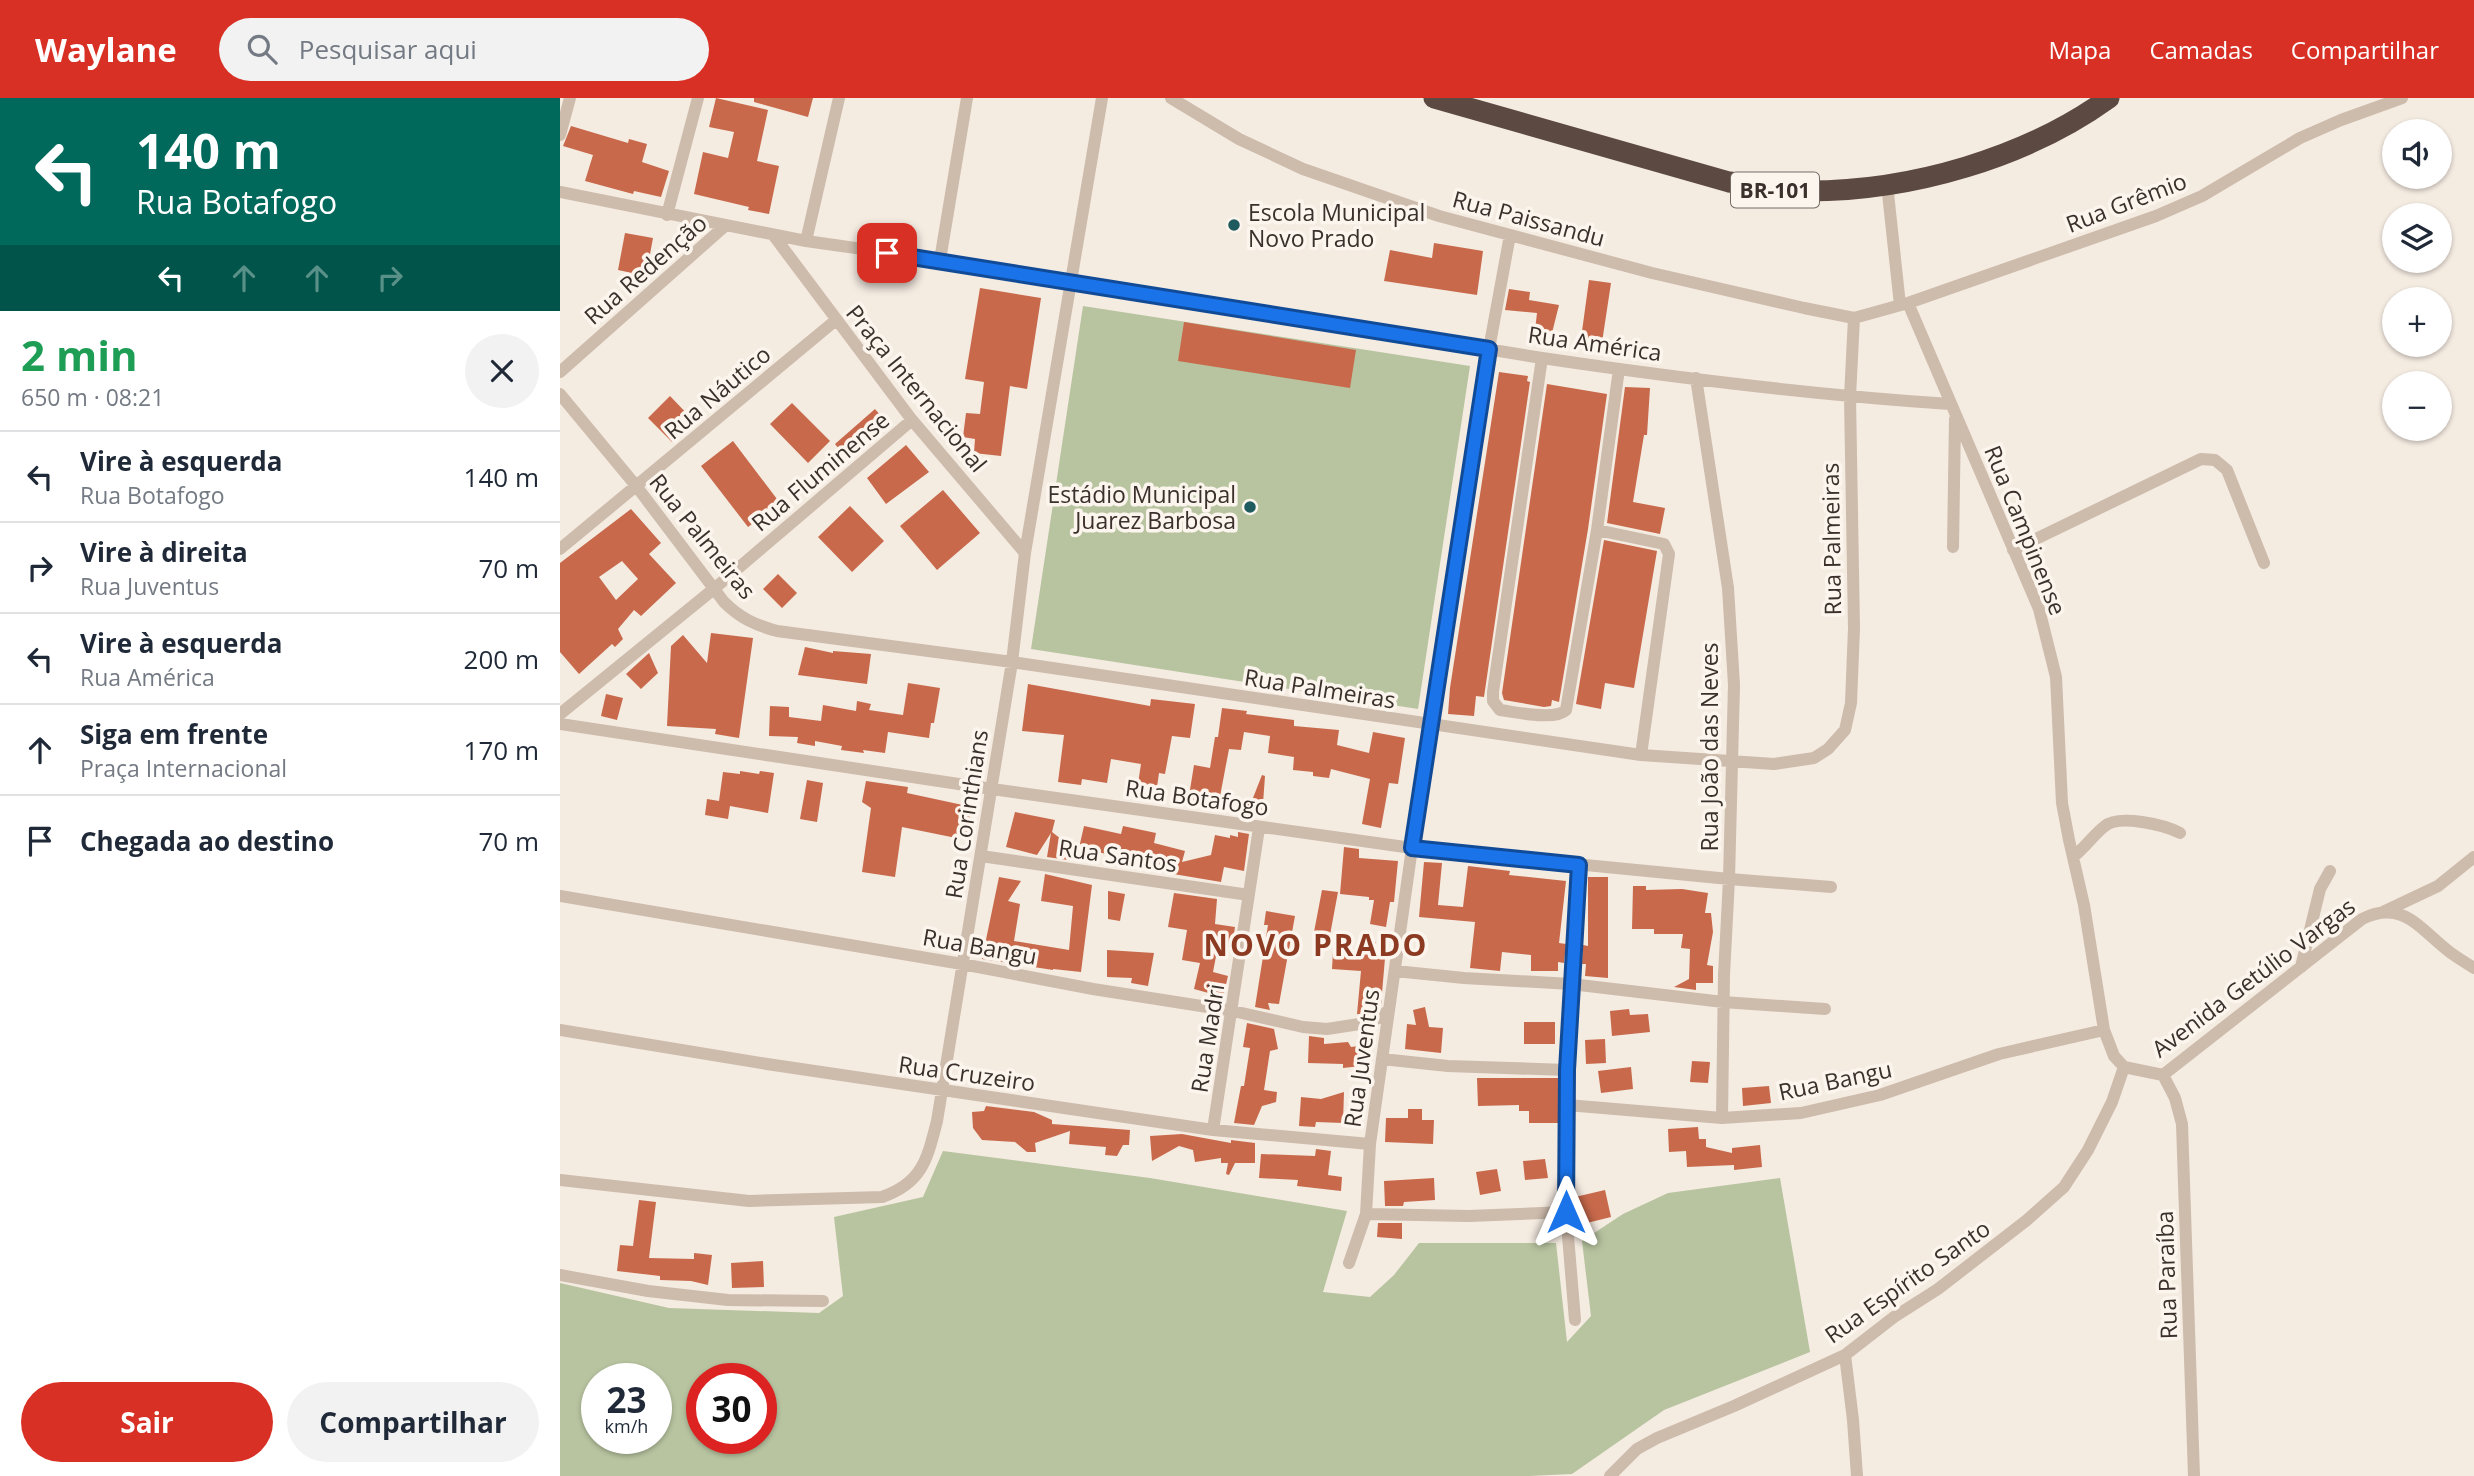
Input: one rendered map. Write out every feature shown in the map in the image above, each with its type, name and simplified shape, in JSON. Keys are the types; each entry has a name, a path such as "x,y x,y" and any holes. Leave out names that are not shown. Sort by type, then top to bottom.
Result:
{"highway":[{"name":"BR-101","path":"1434,98 1729,182 1771,189 1808,191 1887,184 1957,170 2044,136 2109,98"}],"street":[{"path":"560,135 570,98"},
{"path":"667,215 698,98"},
{"path":"806,241 839,98"},
{"path":"940,260 967,98"},
{"path":"1012,662 1025,553 1102,98"},
{"name":"Rua Paissandu","path":"1171,98 1239,139 1303,169 1439,216 1652,273 1854,318"},
{"name":"Rua Grêmio","path":"1854,318 1904,304 2156,216 2202,196 2300,138 2402,98"},
{"name":"Rua Campinense","path":"1887,184 1904,304 2039,609 2056,677 2062,803 2084,905 2104,1030 2114,1056 2124,1067"},
{"path":"560,192 774,236 1069,281"},
{"name":"Rua Redenção","path":"560,372 726,225"},
{"name":"Rua Juventus","path":"1349,1263 1366,1214 1370,1144 1412,848 1489,349 1510,235"},
{"name":"Praça Internacional","path":"774,236 912,420 1025,553"},
{"name":"Rua América","path":"1069,281 1542,358 1953,410"},
{"name":"Rua Palmeiras","path":"560,394 637,487 724,602 738,616 754,625 777,631 1012,662 1642,755 1774,764 1814,758 1828,749 1845,730 1851,703 1854,628 1850,397 1854,318"},
{"name":"Rua Náutico","path":"560,549 835,320"},
{"path":"1542,358 1493,692 1493,701 1500,710 1553,716 1566,710 1597,530 1619,369"},
{"name":"Rua João das Neves","path":"1696,378 1728,587 1734,685 1723,1002 1722,1118"},
{"path":"1953,410 1953,547"},
{"name":"Rua Fluminense","path":"560,714 715,589 912,420"},
{"path":"2013,550 2201,459 2215,460 2227,470 2264,563"},
{"path":"1597,530 1664,544 1669,554 1642,755"},
{"name":"Rua Corinthians","path":"560,1180 749,1201 882,1197 900,1191 917,1177 927,1158 943,1090 1012,662"},
{"name":"Rua Botafogo","path":"560,724 1259,828 1412,848 1831,887"},
{"path":"2073,857 2111,822 2139,822 2180,833"},
{"name":"Rua Madri","path":"1213,1130 1259,828"},
{"name":"Rua Santos","path":"981,856 1249,895"},
{"path":"2382,912 2438,886 2474,857"},
{"path":"1575,1320 1566,1212 1567,1070 1579,865"},
{"path":"2301,967 2320,889 2330,871"},
{"name":"Rua Bangu","path":"560,896 962,964 1303,1027 1326,1029 1366,1023 1389,1010"},
{"name":"Avenida Getúlio Vargas","path":"2124,1067 2163,1075 2362,919 2376,912 2401,914 2417,923 2451,953 2474,968"},
{"path":"1395,971 1571,984 1723,1002 1825,1009"},
{"name":"Rua Cruzeiro","path":"560,1030 1213,1130 1370,1144"},
{"name":"Rua Bangu","path":"1567,1105 1722,1118 1801,1113 1880,1095 1999,1054 2104,1030"},
{"path":"1382,1059 1448,1066 1567,1070"},
{"name":"Rua Espírito Santo","path":"1610,1476 1637,1449 1657,1438 1845,1355 1894,1317 1938,1289 2027,1220 2064,1187 2088,1150 2124,1067"},
{"name":"Rua Paraíba","path":"2163,1075 2175,1098 2182,1124 2194,1476"},
{"path":"1366,1214 1469,1216 1566,1212"},
{"path":"560,1275 648,1291 728,1300 823,1301"},
{"path":"1845,1355 1857,1476"}],"green space":[{"name":"Estádio Municipal Juarez Barbosa","path":"1083,306 1470,366 1418,709 1031,649"},
{"path":"943,1151 1150,1178 1347,1211 1323,1292 1370,1297 1394,1275 1419,1243 1556,1243 1567,1342 1591,1316 1582,1241 1623,1214 1668,1193 1780,1178 1810,1352 1664,1410 1572,1474 560,1476 560,1283 669,1308 819,1313 843,1296 834,1217 923,1197"}],"building":[{"path":"716,98 768,110 757,161 779,166 769,214 694,194 703,152 728,158 734,132 709,127"},
{"path":"754,98 813,98 808,117 754,102"},
{"path":"571,126 628,143 629,139 647,144 642,162 669,171 661,197 634,191 633,194 585,181 593,155 563,146"},
{"path":"625,233 653,238 646,276 618,270"},
{"path":"1434,243 1483,251 1477,295 1384,281 1390,250 1432,258"},
{"path":"1589,280 1611,283 1601,349 1580,346"},
{"path":"980,288 1041,298 1027,389 1010,386 1001,456 974,453 975,439 963,437 966,413 980,414 984,382 965,379"},
{"path":"1509,289 1530,292 1529,300 1559,305 1552,333 1535,330 1537,313 1505,310"},
{"path":"1184,322 1356,350 1350,388 1178,361"},
{"path":"1499,372 1528,376 1527,381 1530,382 1484,697 1476,696 1474,716 1448,714 1450,688"},
{"path":"1547,384 1607,394 1559,702 1552,700 1551,706 1544,707 1504,700 1502,693"},
{"path":"1625,387 1650,388 1647,435 1644,435 1633,502 1665,508 1660,534 1607,523"},
{"path":"670,396 694,421 672,442 648,418"},
{"path":"792,403 830,441 808,463 770,424"},
{"path":"875,409 888,424 847,459 835,444"},
{"path":"733,441 780,503 748,527 701,466"},
{"path":"906,445 929,472 886,504 867,478"},
{"path":"943,490 980,533 937,570 900,526"},
{"path":"850,506 884,541 852,572 818,537"},
{"path":"631,509 661,543 649,554 676,583 641,616 634,610 618,629 623,639 615,647 612,644 579,674 560,652 560,563","holes":["622,561 638,579 616,600 599,577"]},
{"path":"1604,540 1657,551 1634,688 1605,683 1601,709 1576,704"},
{"path":"778,574 797,593 782,608 763,589"},
{"path":"711,633 753,638 739,738 715,734 716,729 667,726 671,646 683,635 707,663"},
{"path":"805,647 833,653 871,654 867,684 798,675"},
{"path":"649,653 658,673 641,689 626,674"},
{"path":"908,683 940,688 929,738 888,732 885,753 863,750 864,753 841,750 842,746 815,741 815,746 797,743 798,737 769,736 770,706 789,707 789,717 821,721 823,705 856,711 857,701 871,704 869,710 903,715"},
{"path":"1028,684 1150,706 1151,699 1195,704 1190,738 1172,736 1165,774 1159,773 1156,794 1137,790 1141,764 1111,759 1107,783 1082,779 1081,785 1058,782 1064,735 1022,731"},
{"path":"606,694 623,698 617,720 601,716"},
{"path":"1222,708 1294,720 1294,726 1339,730 1337,745 1369,753 1373,732 1405,738 1398,784 1389,783 1381,828 1362,824 1370,779 1331,769 1329,778 1313,776 1313,772 1293,770 1294,757 1268,753 1270,736 1244,732 1241,750 1229,749 1218,807 1188,802 1194,765 1210,768"},
{"path":"740,771 774,773 768,813 730,806 728,819 705,815 707,799 719,801 723,772 740,774"},
{"path":"1262,775 1265,776 1262,817 1240,815 1241,802 1251,803"},
{"path":"807,780 823,783 817,822 800,819"},
{"path":"866,781 908,787 907,793 972,807 966,840 902,827 895,877 862,872 871,808 862,802"},
{"path":"1015,812 1055,820 1052,832 1070,846 1068,860 1047,857 1051,833 1037,855 1006,847"},
{"path":"1084,826 1121,834 1123,826 1156,833 1154,843 1185,851 1182,862 1211,855 1215,835 1230,838 1230,835 1238,837 1238,832 1249,834 1244,871 1224,867 1221,882 1114,864 1116,856 1079,848"},
{"path":"1344,847 1359,849 1359,858 1398,861 1394,902 1390,902 1386,927 1370,924 1374,900 1340,894"},
{"path":"1424,862 1442,863 1438,905 1463,907 1468,866 1510,871 1509,875 1566,881 1559,943 1566,944 1564,963 1558,962 1558,971 1531,971 1531,955 1502,952 1500,971 1470,968 1475,922 1419,917"},
{"path":"1045,874 1092,885 1081,972 982,959 999,877 1021,881 1008,901 1020,904 1014,941 1069,950 1073,906 1041,901"},
{"path":"1588,877 1608,877 1608,978 1585,976 1586,964 1582,964 1583,945 1588,946"},
{"path":"1633,886 1646,886 1646,890 1682,889 1708,893 1705,913 1711,913 1713,932 1707,965 1713,966 1713,983 1696,983 1696,990 1674,987 1689,979 1690,949 1681,948 1683,934 1654,934 1654,929 1632,929"},
{"path":"1322,890 1338,892 1330,935 1314,932"},
{"path":"1108,891 1125,894 1120,921 1108,919"},
{"path":"1174,893 1217,899 1215,924 1235,927 1232,948 1218,946 1213,972 1228,976 1223,997 1194,989 1200,963 1182,960 1187,930 1168,927"},
{"path":"1266,911 1295,916 1279,1004 1268,1003 1270,1010 1255,1007 1268,925 1264,925"},
{"path":"1364,941 1376,942 1375,957 1385,958 1381,1005 1361,1015 1357,1014 1361,971 1332,969 1333,952 1362,955"},
{"path":"1107,950 1154,953 1148,986 1131,983 1132,978 1107,977"},
{"path":"1425,1007 1429,1027 1443,1028 1441,1053 1405,1049 1407,1024 1416,1025 1413,1010"},
{"path":"1629,1009 1630,1015 1648,1014 1650,1032 1612,1036 1610,1011"},
{"path":"1524,1022 1555,1022 1555,1044 1524,1044"},
{"path":"1247,1023 1274,1029 1278,1049 1270,1051 1264,1090 1277,1092 1276,1102 1262,1106 1254,1125 1234,1123 1250,1048 1243,1047"},
{"path":"1309,1036 1324,1038 1324,1044 1348,1042 1351,1047 1359,1046 1361,1066 1343,1068 1343,1064 1308,1063"},
{"path":"1605,1039 1606,1063 1586,1064 1585,1040"},
{"path":"1692,1061 1710,1062 1708,1083 1690,1082"},
{"path":"1631,1067 1633,1089 1601,1093 1598,1071"},
{"path":"1477,1078 1558,1078 1558,1123 1529,1123 1529,1111 1519,1111 1519,1105 1478,1106"},
{"path":"1769,1086 1771,1103 1743,1106 1742,1088"},
{"path":"1344,1092 1343,1123 1316,1122 1315,1127 1299,1126 1301,1097 1321,1099"},
{"path":"986,1106 1034,1112 1052,1120 1052,1124 1130,1130 1129,1145 1123,1145 1117,1156 1105,1155 1106,1147 1069,1144 1070,1131 1035,1143 1036,1152 1027,1152 1015,1142 982,1140 973,1128 972,1112 984,1111"},
{"path":"1408,1109 1422,1109 1422,1120 1434,1120 1433,1144 1385,1142 1386,1118 1408,1118"},
{"path":"1698,1127 1699,1139 1706,1139 1706,1147 1732,1153 1732,1148 1760,1145 1762,1167 1734,1170 1734,1165 1687,1167 1686,1151 1669,1152 1668,1129"},
{"path":"1182,1134 1231,1143 1231,1140 1255,1143 1255,1163 1235,1163 1229,1175 1226,1174 1228,1163 1221,1163 1221,1158 1195,1162 1193,1150 1179,1146 1152,1161 1150,1136"},
{"path":"1316,1149 1331,1151 1328,1175 1342,1177 1341,1191 1297,1186 1298,1180 1259,1178 1261,1154 1315,1156"},
{"path":"1545,1159 1548,1178 1525,1180 1523,1161"},
{"path":"1497,1169 1501,1191 1480,1195 1476,1172"},
{"path":"1434,1178 1435,1200 1404,1202 1403,1206 1385,1206 1384,1181"},
{"path":"1605,1190 1611,1217 1579,1225 1575,1197"},
{"path":"639,1200 656,1202 649,1258 694,1259 694,1253 712,1255 708,1285 691,1281 660,1280 660,1276 617,1271 620,1245 633,1246"},
{"path":"1378,1223 1402,1223 1402,1239 1377,1237"},
{"path":"763,1261 764,1287 732,1288 731,1263"}],"place":[{"name":"Escola Municipal Novo Prado","path":"1234,225"},
{"name":"Estádio Municipal Juarez Barbosa","path":"1250,507"}],"district":[{"name":"NOVO PRADO","path":"1316,944"}],"route":[{"path":"887,253 1489,349 1412,848 1579,865 1567,1070 1566,1212"}]}
